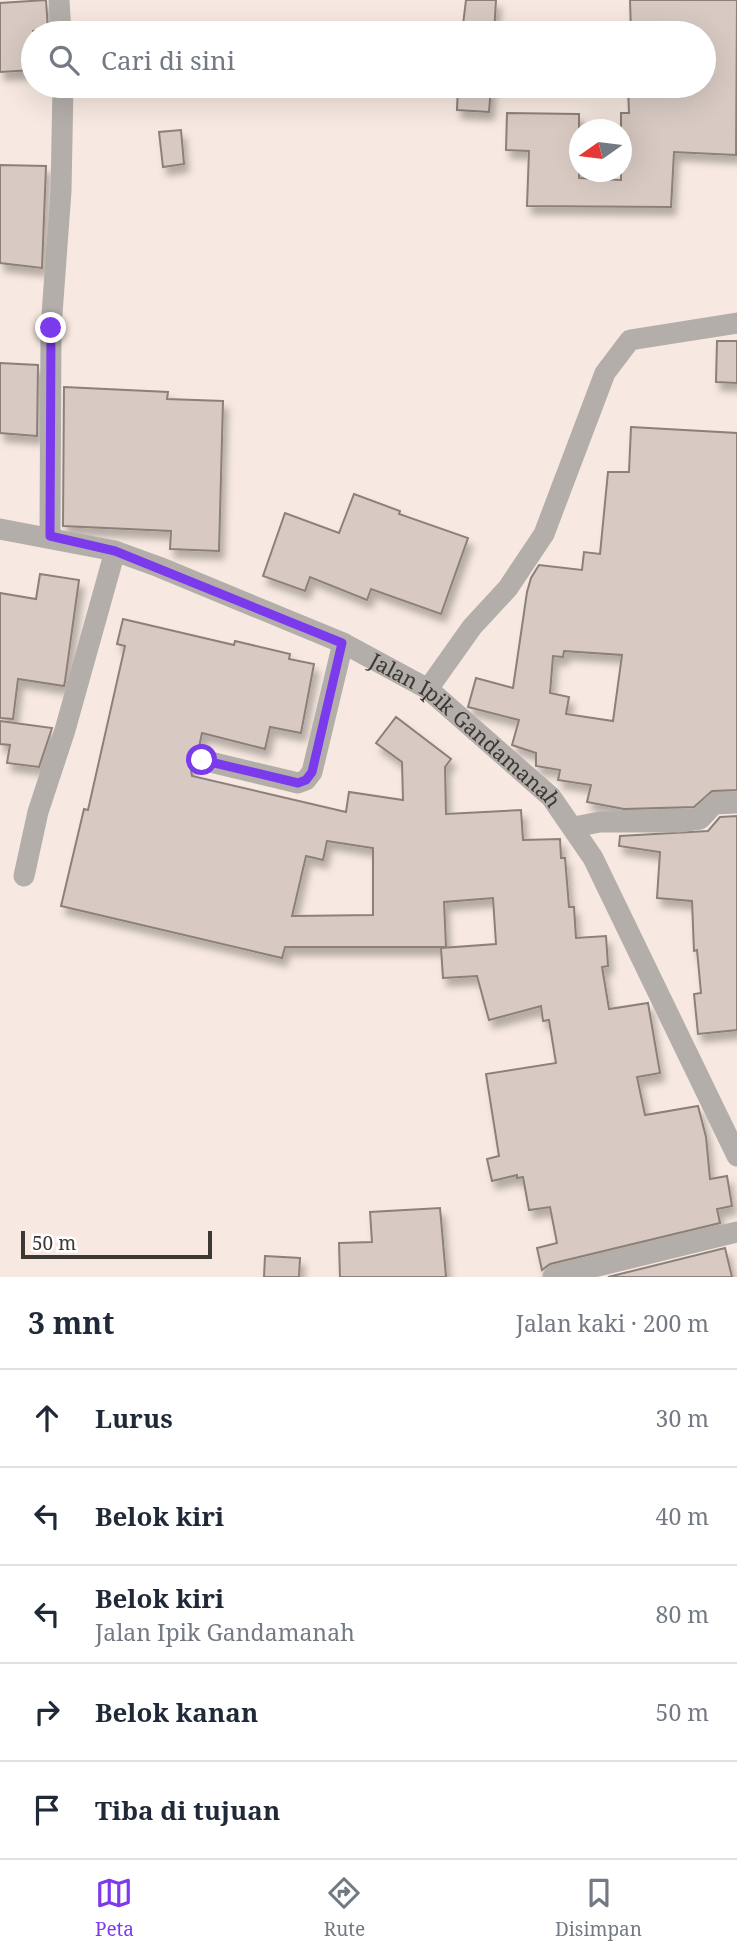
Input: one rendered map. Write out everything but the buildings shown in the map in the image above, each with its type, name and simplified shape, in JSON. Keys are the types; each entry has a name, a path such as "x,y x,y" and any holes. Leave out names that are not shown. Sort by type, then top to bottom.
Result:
{"street":[{"path":"59,0 60,21"},
{"path":"50,536 51,328 61,191 63,98"},
{"path":"428,689 472,627 508,588 544,534 569,477 605,373 624,345 630,340 737,323"},
{"name":"Jalan Ipik Gandamanah","path":"0,529 50,536 115,551 342,643 428,689 541,788 574,827 593,858 737,1156"},
{"path":"24,876 38,812 65,730 115,551"},
{"path":"202,760 298,783 306,780 312,772 342,643"},
{"path":"574,827 600,822 678,822 700,819 714,804 737,803"},
{"path":"553,1277 737,1232"}],"route":[{"path":"51,328 50,536 115,551 159,567 342,643 312,772 306,780 298,783 202,760"}]}
